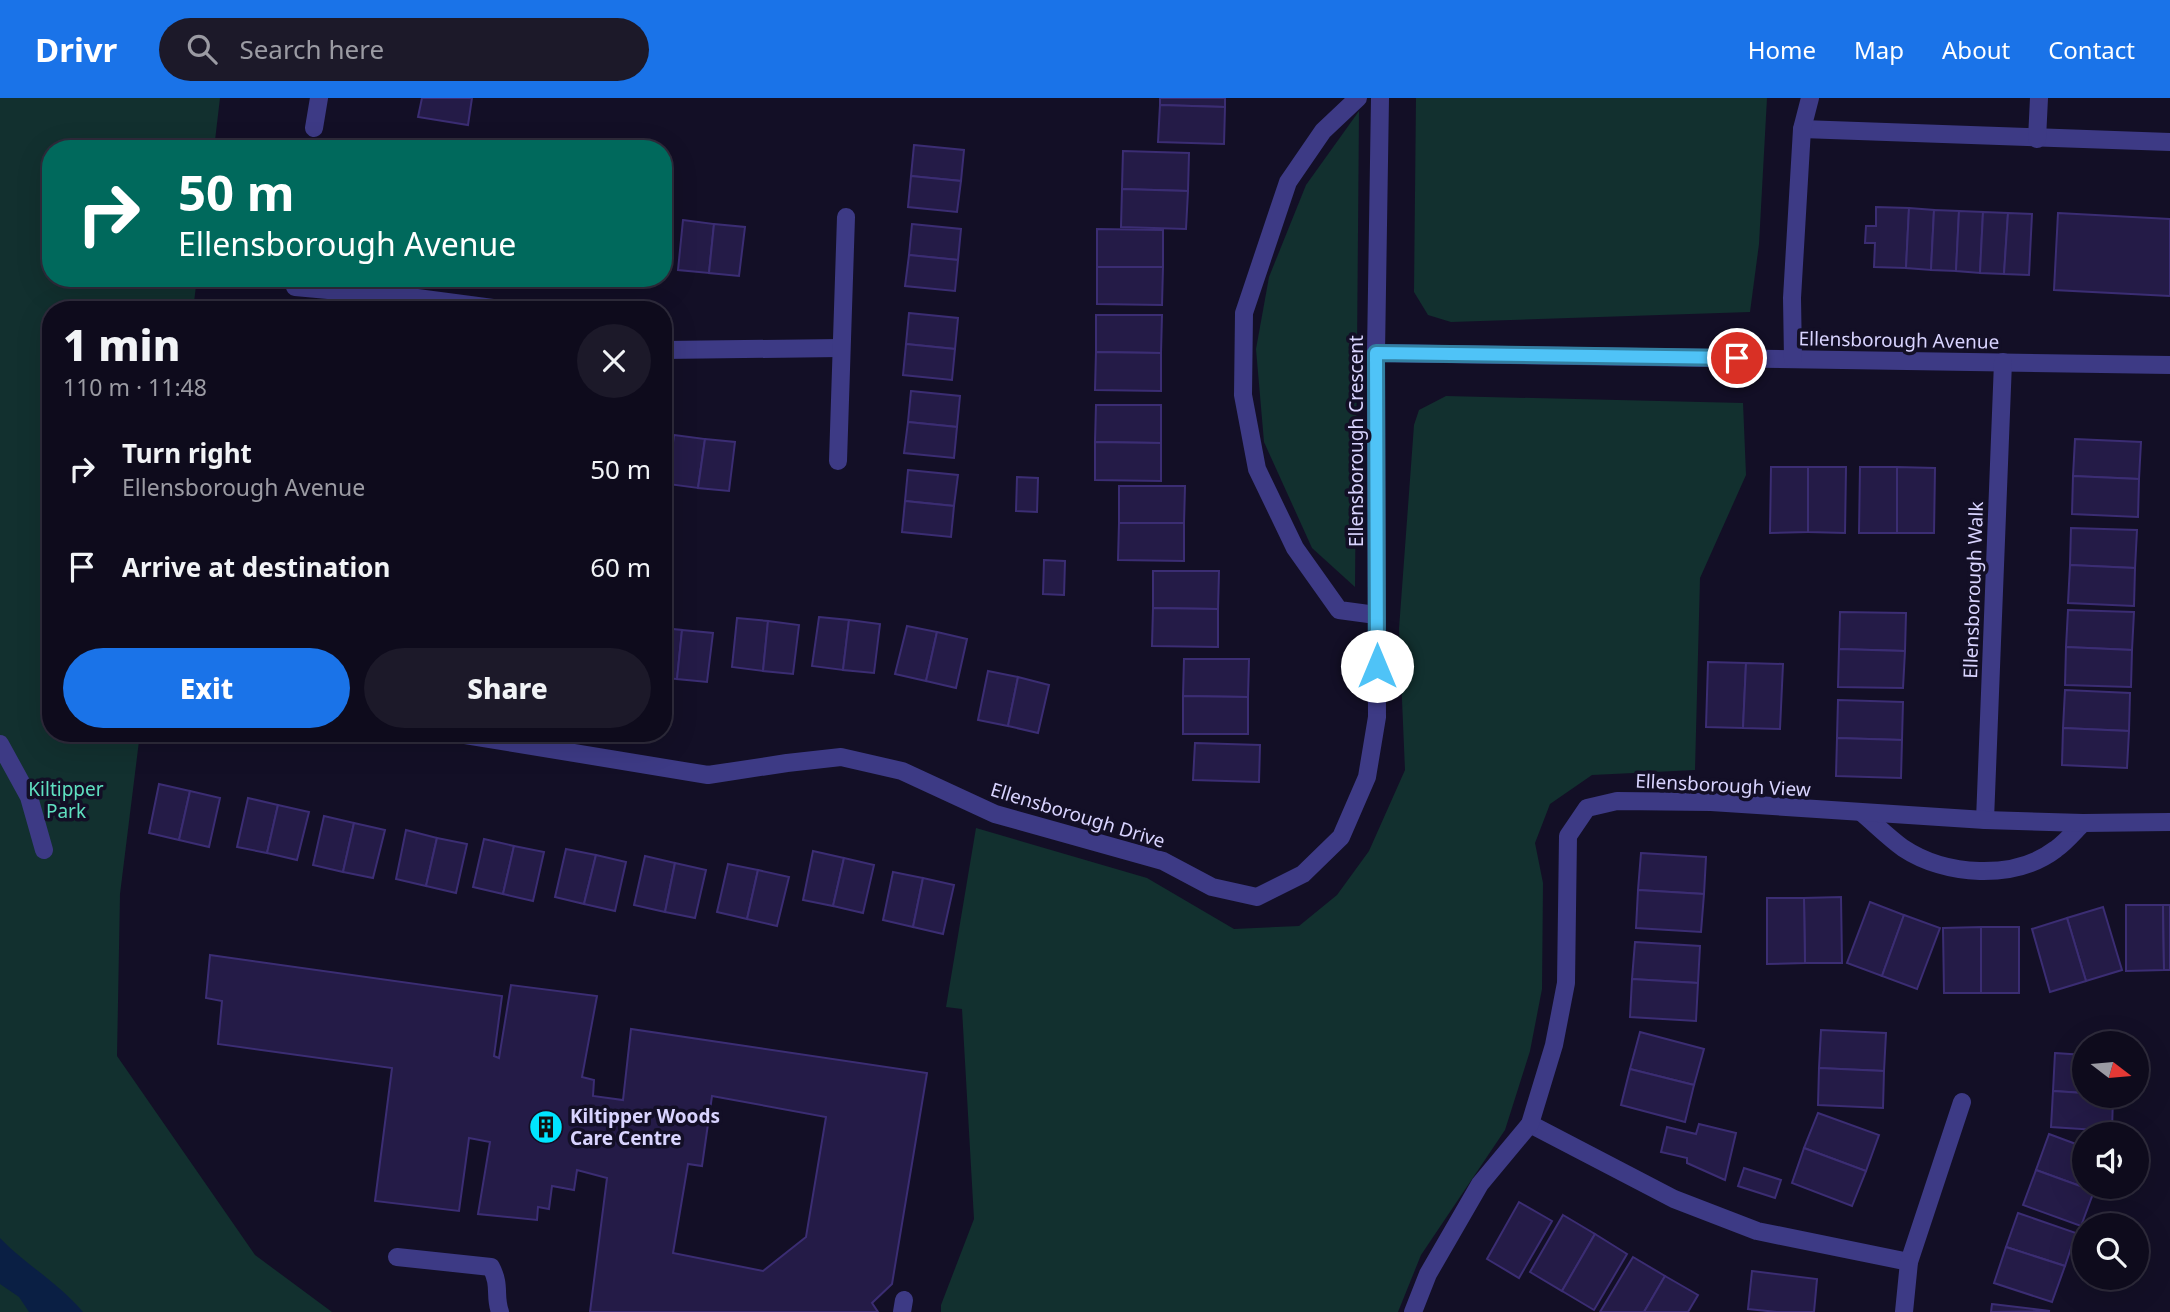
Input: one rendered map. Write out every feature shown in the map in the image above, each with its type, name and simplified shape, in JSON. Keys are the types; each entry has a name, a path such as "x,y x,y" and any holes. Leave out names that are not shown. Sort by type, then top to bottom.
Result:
{"street":[{"path":"314,128 319,98"},
{"path":"1358,98 1323,131 1288,182 1244,313 1243,395 1257,469 1295,548 1339,610 1376,615"},
{"name":"Ellensborough Crescent","path":"1341,837 1367,777 1377,717 1376,353 1380,98"},
{"path":"1793,359 1791,298 1802,129 1810,98"},
{"path":"2037,139 2039,98"},
{"path":"1802,129 2170,142"},
{"path":"838,461 846,217"},
{"path":"295,287 395,301"},
{"path":"672,350 841,348"},
{"name":"Ellensborough Avenue","path":"1376,353 2170,365"},
{"name":"Ellensborough Walk","path":"1985,820 2003,362"},
{"name":"Ellensborough Drive","path":"508,742 708,775 788,762 841,757 902,771 995,814 1163,861 1212,887 1257,897 1303,874 1341,837"},
{"path":"0,744 29,797 44,850"},
{"name":"Ellensborough View","path":"1413,1312 1428,1274 1480,1184 1530,1124 1554,1045 1566,984 1568,836 1587,808 1618,801 1711,802 1985,820 2170,822"},
{"path":"1862,813 1905,849 1954,870 1981,872 2021,866 2033,861 2055,850 2083,823"},
{"path":"1905,1312 1909,1262 1962,1102"},
{"path":"1530,1124 1674,1199 1756,1231 1909,1262"},
{"path":"397,1257 491,1268 497,1280 500,1312"}],"green space":[{"name":"Kiltipper Park","path":"0,98 220,98 215,140 42,140 42,287 196,287 194,301 42,301 42,742 139,742 120,894 117,1056 255,1255 332,1312 0,1312"},
{"path":"1416,98 1767,98 1759,244 1750,312 1451,322 1428,315 1414,292"},
{"path":"1359,111 1355,587 1312,548 1264,442 1256,349 1269,277 1306,185"},
{"path":"1446,396 1743,403 1746,475 1700,578 1695,770 1592,775 1550,804 1535,843 1543,883 1542,989 1530,1051 1505,1130 1421,1255 1398,1312 941,1312 941,1305 974,1219 962,1009 946,1007 976,828 1147,878 1234,929 1299,926 1337,895 1369,851 1405,770 1399,629 1414,425 1419,410"}],"water":[{"path":"0,1238 64,1292 83,1312 29,1312 19,1297 0,1284"}],"building":[{"path":"422,98 472,98 468,125 418,117"},
{"path":"1160,98 1225,98 1225,107 1160,105"},
{"path":"1160,105 1225,107 1224,144 1158,142"},
{"path":"914,145 964,150 961,181 911,176"},
{"path":"1123,151 1189,153 1188,191 1122,189"},
{"path":"911,176 961,181 957,212 908,207"},
{"path":"1122,189 1188,191 1186,229 1121,227"},
{"path":"1876,207 1909,208 1906,268 1874,267 1875,243 1865,243 1866,226 1876,226"},
{"path":"1909,208 1934,210 1931,270 1906,268"},
{"path":"1934,210 1959,211 1956,271 1931,270"},
{"path":"1959,211 1983,212 1980,273 1956,271"},
{"path":"1983,212 2008,213 2004,274 1980,273"},
{"path":"2008,213 2032,214 2029,275 2004,274"},
{"path":"2058,213 2170,219 2170,296 2054,290"},
{"path":"683,220 714,224 709,273 678,270"},
{"path":"714,224 745,227 739,276 709,273"},
{"path":"912,224 961,229 958,260 909,255"},
{"path":"1097,229 1163,230 1163,267 1097,267"},
{"path":"909,255 958,260 955,291 905,286"},
{"path":"1097,267 1163,267 1162,305 1097,304"},
{"path":"909,313 958,318 955,349 906,344"},
{"path":"1096,315 1162,315 1161,353 1096,352"},
{"path":"906,344 955,349 952,380 903,375"},
{"path":"1096,352 1161,353 1161,391 1095,390"},
{"path":"911,391 960,396 957,427 908,422"},
{"path":"1096,405 1161,405 1161,443 1095,442"},
{"path":"908,422 957,427 954,458 904,453"},
{"path":"674,435 705,439 698,488 672,485"},
{"path":"705,439 735,442 729,491 698,488"},
{"path":"2075,439 2141,442 2139,479 2073,476"},
{"path":"1095,442 1161,443 1161,481 1095,480"},
{"path":"1771,467 1808,467 1808,532 1770,533"},
{"path":"1808,467 1846,467 1845,533 1808,532"},
{"path":"1860,467 1897,467 1897,533 1859,533"},
{"path":"1897,467 1935,468 1934,533 1897,533"},
{"path":"908,470 958,475 954,506 905,501"},
{"path":"2073,476 2139,479 2138,517 2072,514"},
{"path":"1017,477 1038,478 1037,512 1016,511"},
{"path":"1119,486 1185,486 1184,523 1119,523"},
{"path":"905,501 954,506 951,537 902,532"},
{"path":"1119,523 1184,523 1184,561 1118,560"},
{"path":"2071,528 2137,530 2135,568 2070,565"},
{"path":"1044,560 1065,561 1064,595 1043,594"},
{"path":"2070,565 2135,568 2134,606 2068,603"},
{"path":"1153,571 1219,571 1218,609 1153,608"},
{"path":"1153,608 1218,609 1218,647 1152,646"},
{"path":"2068,610 2134,612 2132,650 2066,647"},
{"path":"1840,612 1906,613 1905,651 1839,649"},
{"path":"819,617 849,620 843,670 812,666"},
{"path":"737,618 768,621 763,671 732,667"},
{"path":"849,620 880,624 874,673 843,670"},
{"path":"768,621 799,625 793,674 763,671"},
{"path":"907,626 937,632 926,681 895,674"},
{"path":"672,629 682,630 677,679 672,679"},
{"path":"682,630 713,633 707,682 677,679"},
{"path":"937,632 967,639 956,688 926,681"},
{"path":"2066,647 2132,650 2131,687 2065,685"},
{"path":"1839,649 1905,651 1903,688 1838,687"},
{"path":"1184,659 1249,659 1248,697 1183,696"},
{"path":"1708,662 1746,663 1743,728 1706,727"},
{"path":"1746,663 1783,664 1780,729 1743,728"},
{"path":"988,671 1018,677 1008,726 978,720"},
{"path":"1018,677 1049,685 1038,733 1008,726"},
{"path":"2065,690 2130,693 2129,731 2063,728"},
{"path":"1183,696 1248,697 1248,734 1183,734"},
{"path":"1838,700 1903,702 1902,740 1837,738"},
{"path":"2063,728 2129,731 2127,768 2062,765"},
{"path":"1837,738 1902,740 1901,778 1836,776"},
{"path":"1195,743 1260,745 1259,782 1193,780"},
{"path":"159,784 190,791 179,840 149,833"},
{"path":"190,791 220,798 209,847 179,840"},
{"path":"248,798 278,805 267,853 237,847"},
{"path":"278,805 309,812 297,860 267,853"},
{"path":"324,816 354,823 343,872 313,865"},
{"path":"354,823 385,830 373,878 343,872"},
{"path":"406,830 437,838 426,886 396,879"},
{"path":"437,838 467,844 456,893 426,886"},
{"path":"484,839 514,846 503,894 473,887"},
{"path":"514,846 544,852 533,901 503,894"},
{"path":"566,849 596,855 584,904 555,897"},
{"path":"813,851 844,858 833,906 803,900"},
{"path":"1641,853 1706,857 1704,894 1638,890"},
{"path":"596,855 626,862 615,911 584,904"},
{"path":"645,856 675,863 665,912 634,905"},
{"path":"844,858 874,865 863,913 833,906"},
{"path":"675,863 706,870 695,918 665,912"},
{"path":"728,864 758,870 747,919 717,912"},
{"path":"758,870 789,877 777,926 747,919"},
{"path":"893,872 923,878 913,927 883,920"},
{"path":"923,878 954,885 943,934 913,927"},
{"path":"1638,890 1704,894 1701,932 1636,928"},
{"path":"1841,897 1842,963 1805,963 1804,898"},
{"path":"1767,898 1804,898 1805,963 1767,964"},
{"path":"1870,902 1904,915 1882,976 1847,963"},
{"path":"2126,905 2163,905 2164,970 2126,971"},
{"path":"2163,905 2170,905 2170,970 2164,970"},
{"path":"2103,907 2122,970 2086,981 2067,918"},
{"path":"1904,915 1940,928 1917,989 1882,976"},
{"path":"2067,918 2086,981 2050,992 2032,929"},
{"path":"1981,927 2019,927 2019,993 1981,993"},
{"path":"1981,927 1981,993 1944,993 1943,928"},
{"path":"1635,942 1700,946 1698,983 1632,979"},
{"name":"Kiltipper Woods Care Centre","path":"210,955 502,996 494,1056 499,1058 511,985 597,996 582,1077 594,1080 593,1096 623,1100 631,1029 927,1073 892,1284 872,1303 878,1312 590,1312 607,1178 577,1170 574,1190 552,1186 549,1209 538,1207 537,1220 478,1214 490,1142 469,1138 459,1211 375,1201 392,1068 218,1044 222,1001 206,998","holes":["712,1096 826,1117 806,1237 763,1271 673,1253 688,1164 702,1166"]},
{"path":"1632,979 1698,983 1696,1021 1630,1017"},
{"path":"1821,1030 1886,1033 1884,1071 1819,1068"},
{"path":"1640,1032 1704,1049 1694,1085 1630,1069"},
{"path":"2055,1053 2072,1054 2072,1092 2053,1091"},
{"path":"1819,1068 1884,1071 1883,1108 1818,1105"},
{"path":"1630,1069 1694,1085 1685,1122 1621,1105"},
{"path":"2053,1091 2072,1092 2072,1108 2113,1108 2112,1122 2072,1122 2072,1128 2051,1127"},
{"path":"1818,1113 1879,1135 1866,1171 1804,1148"},
{"path":"1699,1124 1736,1133 1725,1180 1687,1163 1687,1158 1661,1152 1667,1127 1696,1134"},
{"path":"2049,1134 2072,1143 2072,1183 2036,1170"},
{"path":"1804,1148 1866,1171 1852,1206 1792,1183"},
{"path":"1744,1168 1781,1180 1775,1198 1738,1186"},
{"path":"2036,1170 2072,1183 2072,1199 2091,1199 2086,1213 2072,1213 2072,1223 2023,1205"},
{"path":"1519,1202 1552,1221 1519,1278 1487,1259"},
{"path":"2018,1213 2072,1232 2072,1245 2065,1266 2006,1247"},
{"path":"1563,1215 1595,1234 1562,1291 1530,1272"},
{"path":"1595,1234 1627,1254 1594,1310 1562,1291"},
{"path":"2006,1247 2065,1266 2052,1302 1994,1283"},
{"path":"1633,1257 1665,1276 1644,1312 1600,1312"},
{"path":"1752,1271 1817,1279 1814,1312 1748,1309"},
{"path":"1665,1276 1698,1295 1688,1312 1644,1312"},
{"path":"1992,1304 2050,1311 1991,1312"}],"place":[{"name":"Kiltipper Woods Care Centre","path":"546,1127"}],"route":[{"path":"1377,666 1376,353 1737,358"}]}
